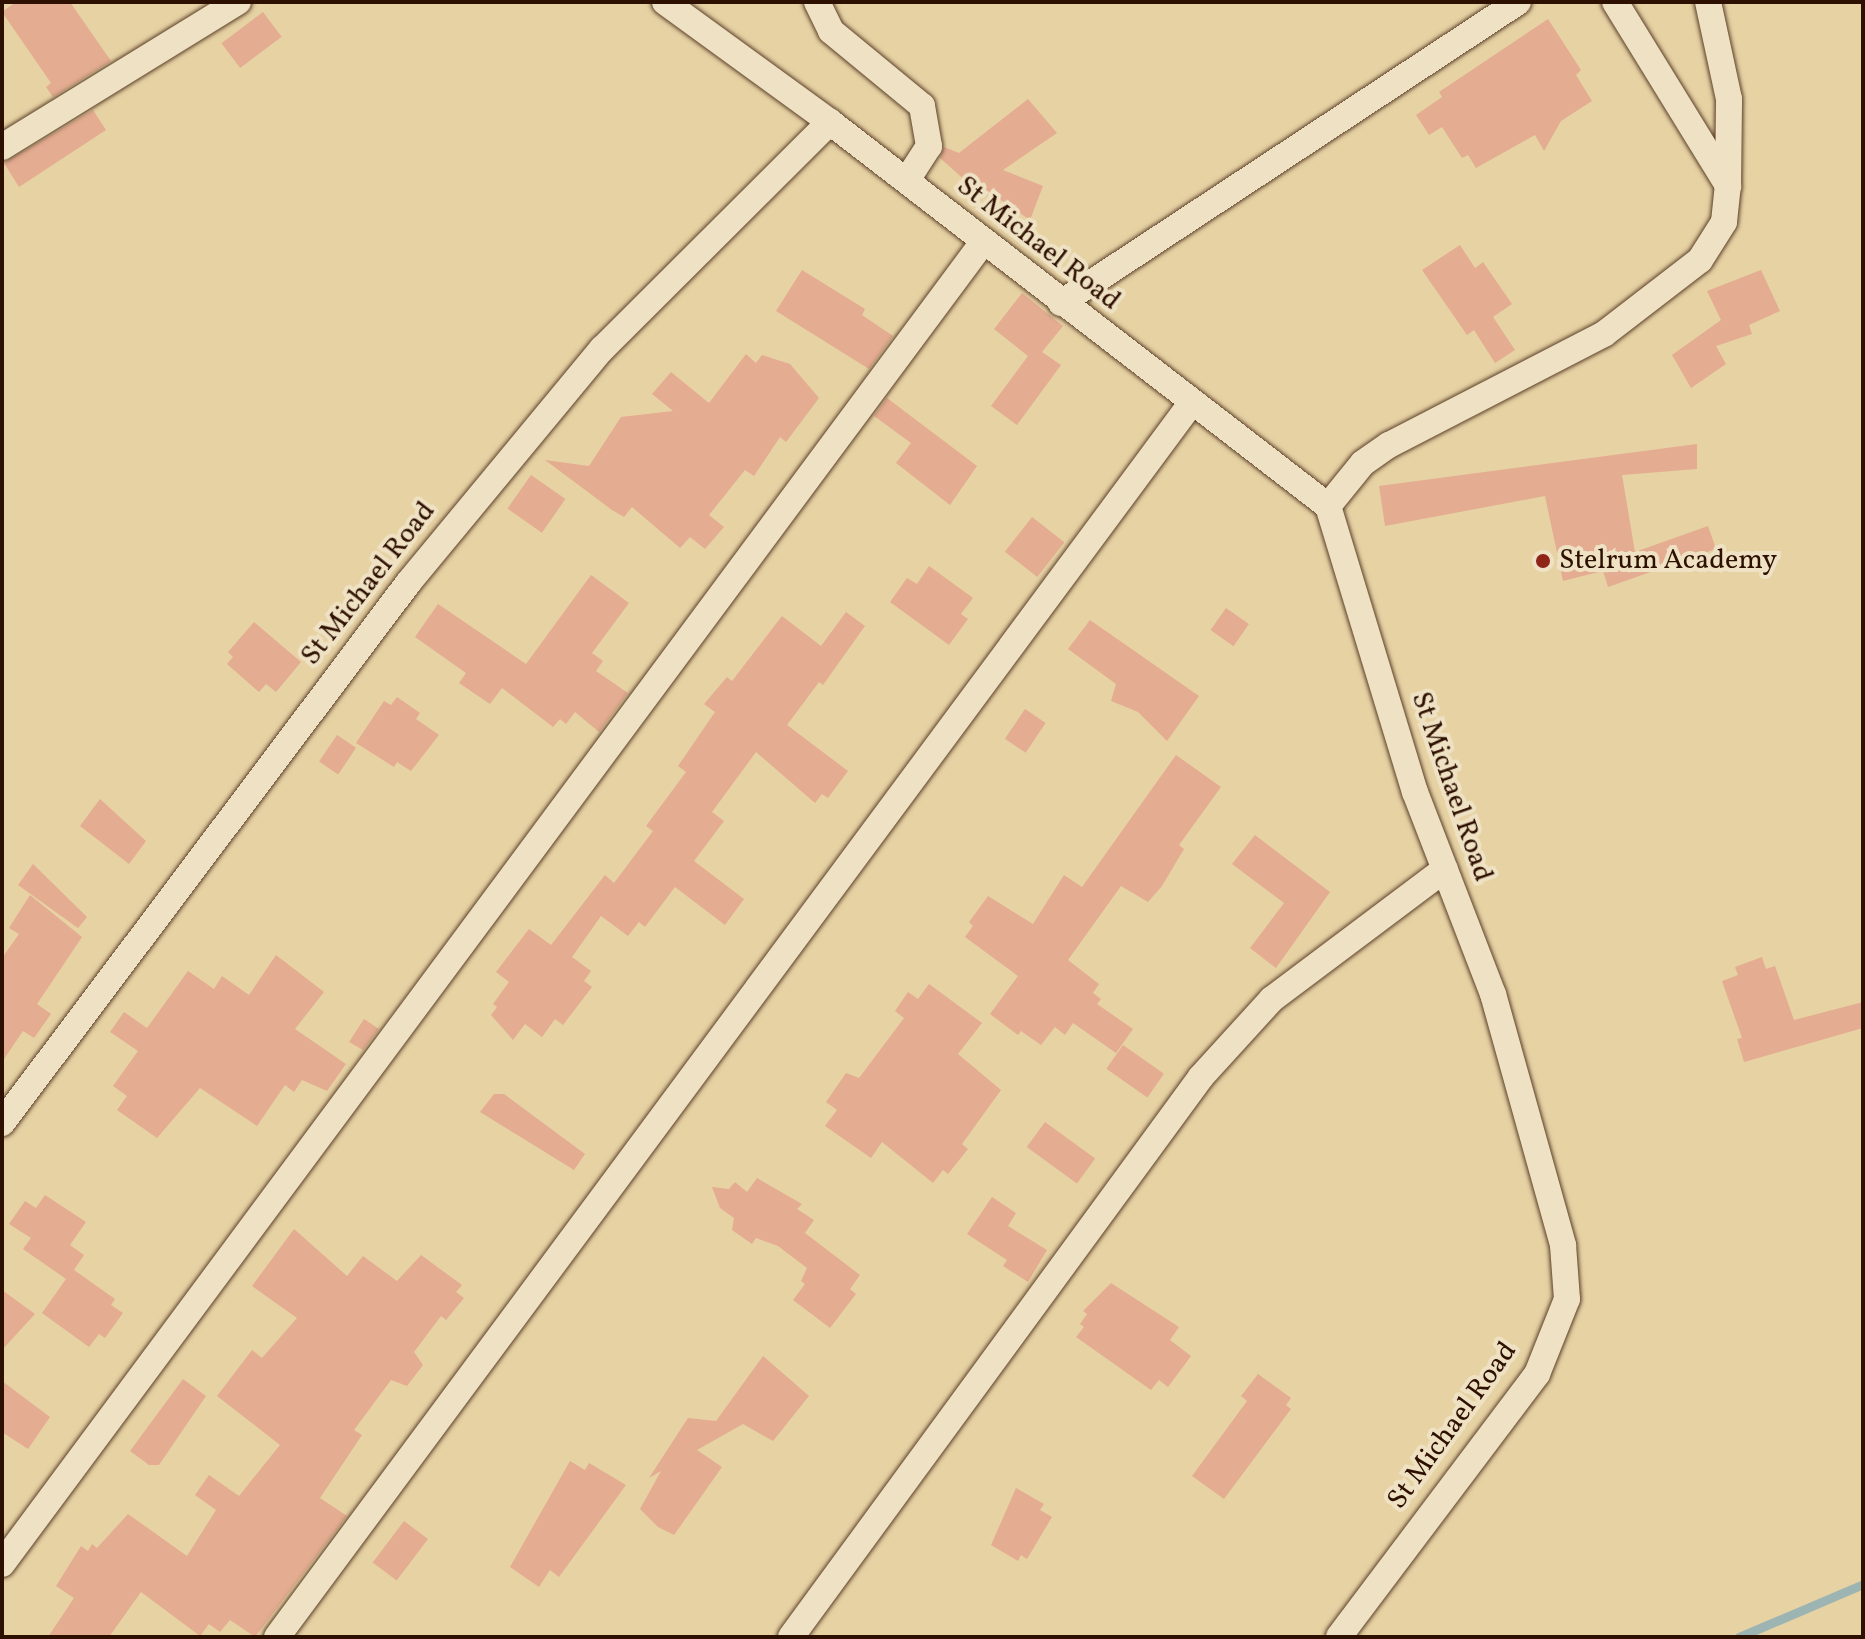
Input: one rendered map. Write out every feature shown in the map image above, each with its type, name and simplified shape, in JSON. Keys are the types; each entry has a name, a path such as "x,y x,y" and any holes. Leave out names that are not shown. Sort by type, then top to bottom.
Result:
{"street":[{"path":"2,147 238,2"},
{"name":"St Michael Road","path":"665,2 907,180 1190,405 1328,506 1415,792 1493,994 1535,1135 1563,1245 1567,1299 1537,1374 1339,1637"},
{"path":"817,2 831,31 922,106 929,146 907,180"},
{"path":"1061,303 1518,2"},
{"path":"1615,2 1728,186"},
{"path":"1328,506 1363,463 1389,445 1604,334 1700,260 1724,222 1728,186 1729,99 1708,2"},
{"name":"St Michael Road","path":"2,1123 371,632 510,459 602,349 830,122"},
{"path":"2,1564 983,242"},
{"path":"277,1637 1190,405"},
{"path":"801,1633 1201,1077 1272,999 1445,869"}],"building":[{"path":"16,2 70,2 111,61 53,97 46,87 51,83 2,12"},
{"path":"263,12 282,37 240,68 221,43"},
{"path":"1548,19 1581,70 1576,75 1592,101 1561,121 1544,151 1535,135 1476,168 1468,155 1462,158 1442,127 1429,135 1416,115 1442,97 1439,92"},
{"path":"1028,99 1057,133 1003,170 1043,186 1030,220 982,187 977,191 940,158 944,147 959,153"},
{"path":"93,110 106,130 19,187 4,163"},
{"path":"1460,245 1475,268 1483,262 1512,304 1493,317 1515,350 1495,363 1474,330 1467,335 1422,270"},
{"path":"802,270 865,309 862,315 893,336 869,369 776,311"},
{"path":"1761,270 1780,311 1749,325 1752,334 1716,346 1726,364 1691,388 1672,355 1721,320 1707,291"},
{"path":"1022,293 1063,326 1042,352 1061,365 1017,425 991,406 1028,356 994,329"},
{"path":"746,354 756,363 762,355 790,364 819,398 786,442 780,437 754,476 745,470 709,515 724,527 705,549 690,537 680,548 632,507 624,517 545,460 589,466 621,417 673,411 652,394 671,372 709,403"},
{"path":"887,398 977,466 950,505 896,463 911,443 874,416"},
{"path":"1697,444 1697,469 1622,475 1635,552 1708,526 1716,549 1608,587 1603,571 1563,581 1545,496 1385,526 1379,486"},
{"path":"531,475 565,499 542,533 507,509"},
{"path":"1032,517 1064,542 1037,577 1005,552"},
{"path":"929,566 973,598 961,614 968,619 949,645 890,602 907,578 917,584"},
{"path":"591,575 629,603 592,653 603,661 596,671 628,693 599,732 575,712 566,724 560,719 553,727 502,688 490,704 459,683 466,673 415,637 438,604 526,664"},
{"path":"1226,608 1249,624 1233,646 1211,630"},
{"path":"846,612 865,626 823,685 819,682 787,725 848,771 828,798 822,794 815,803 756,752 712,812 724,821 694,861 744,899 725,925 675,887 645,927 639,922 628,936 601,916 572,957 591,971 584,981 592,987 563,1025 555,1019 542,1037 525,1024 513,1040 491,1015 497,1007 493,1004 509,982 496,972 529,929 551,945 605,875 614,883 653,831 646,826 686,772 678,766 715,712 704,704 727,677 732,681 782,616 821,646"},
{"path":"1090,620 1199,696 1167,741 1138,712 1111,701 1116,684 1068,649"},
{"path":"254,622 301,662 276,692 266,684 259,692 227,664 233,657 228,652"},
{"path":"397,697 420,713 416,719 439,735 411,771 397,762 394,767 356,743 384,701 391,705"},
{"path":"1025,709 1046,723 1026,753 1005,739"},
{"path":"337,735 356,748 338,774 319,762"},
{"path":"1176,755 1221,787 1179,845 1184,849 1162,886 1148,902 1121,886 1068,960 1099,984 1093,993 1101,999 1097,1004 1133,1029 1116,1053 1073,1023 1065,1035 1055,1027 1041,1045 1021,1031 1018,1035 990,1014 1018,976 965,937 973,926 969,922 988,896 1033,924 1064,875 1082,887"},
{"path":"100,799 146,841 129,864 80,826"},
{"path":"1255,835 1330,892 1276,968 1250,948 1284,903 1232,864"},
{"path":"33,864 87,917 78,928 18,885"},
{"path":"30,895 82,937 37,1004 51,1014 34,1038 23,1031 2,1062 2,958 19,934 9,928"},
{"path":"276,955 324,992 295,1029 346,1064 327,1091 302,1080 294,1092 285,1085 257,1126 200,1088 157,1138 117,1110 127,1096 113,1086 138,1051 110,1032 124,1012 147,1028 188,971 214,989 222,976 249,995"},
{"path":"1762,957 1766,969 1775,966 1794,1020 1863,1002 1863,1028 1744,1062 1737,1039 1742,1038 1722,981 1738,975 1735,967"},
{"path":"929,984 982,1023 958,1054 1001,1090 962,1144 968,1149 948,1174 943,1170 933,1183 882,1142 871,1158 825,1126 837,1110 826,1102 846,1073 859,1078 904,1018 895,1011 908,992 918,999"},
{"path":"364,1019 379,1029 363,1050 349,1042"},
{"path":"1123,1045 1164,1074 1147,1097 1106,1069"},
{"path":"494,1094 504,1094 585,1154 574,1170 480,1112"},
{"path":"1045,1122 1095,1158 1077,1184 1027,1147"},
{"path":"757,1178 802,1204 797,1209 814,1220 805,1233 860,1275 850,1289 856,1294 830,1328 793,1300 805,1284 801,1281 807,1268 778,1246 756,1238 752,1244 732,1230 734,1218 720,1208 712,1187 729,1189 735,1182 747,1192"},
{"path":"45,1195 86,1222 70,1245 84,1255 74,1270 115,1299 111,1305 123,1313 105,1338 99,1334 89,1347 42,1313 66,1279 23,1249 31,1238 9,1224 25,1201 36,1208"},
{"path":"992,1197 1016,1213 1008,1226 1047,1250 1028,1282 1003,1266 1007,1260 967,1234"},
{"path":"294,1229 347,1276 363,1256 397,1281 421,1255 462,1285 456,1292 464,1298 446,1320 441,1316 414,1352 423,1365 407,1386 391,1380 354,1430 362,1435 320,1498 347,1516 255,1637 230,1620 220,1632 209,1624 200,1636 141,1592 109,1637 48,1637 74,1598 56,1586 81,1546 88,1551 92,1544 97,1548 128,1514 187,1556 216,1510 195,1495 209,1475 239,1496 280,1445 217,1396 252,1350 262,1358 297,1318 252,1286"},
{"path":"1111,1283 1179,1327 1170,1340 1191,1356 1168,1387 1159,1380 1151,1390 1076,1337 1084,1327 1080,1324 1087,1314 1083,1311"},
{"path":"2,1290 35,1314 2,1350"},
{"path":"763,1356 809,1396 773,1441 743,1424 697,1450 722,1467 674,1535 658,1527 640,1509 661,1471 649,1478 688,1418 716,1421"},
{"path":"1258,1374 1291,1398 1286,1405 1291,1409 1224,1499 1192,1476 1247,1401 1241,1396"},
{"path":"183,1379 206,1396 159,1465 149,1465 130,1451"},
{"path":"2,1381 50,1417 28,1449 2,1432"},
{"path":"570,1461 585,1470 589,1463 626,1485 559,1577 550,1570 539,1587 510,1567"},
{"path":"1016,1488 1044,1504 1040,1510 1052,1517 1027,1559 1021,1555 1018,1561 991,1545"},
{"path":"404,1521 428,1539 397,1581 373,1563"}],"waterway":[{"path":"1739,1637 1863,1584"}],"place":[{"name":"Stelrum Academy","path":"1543,561"}]}
